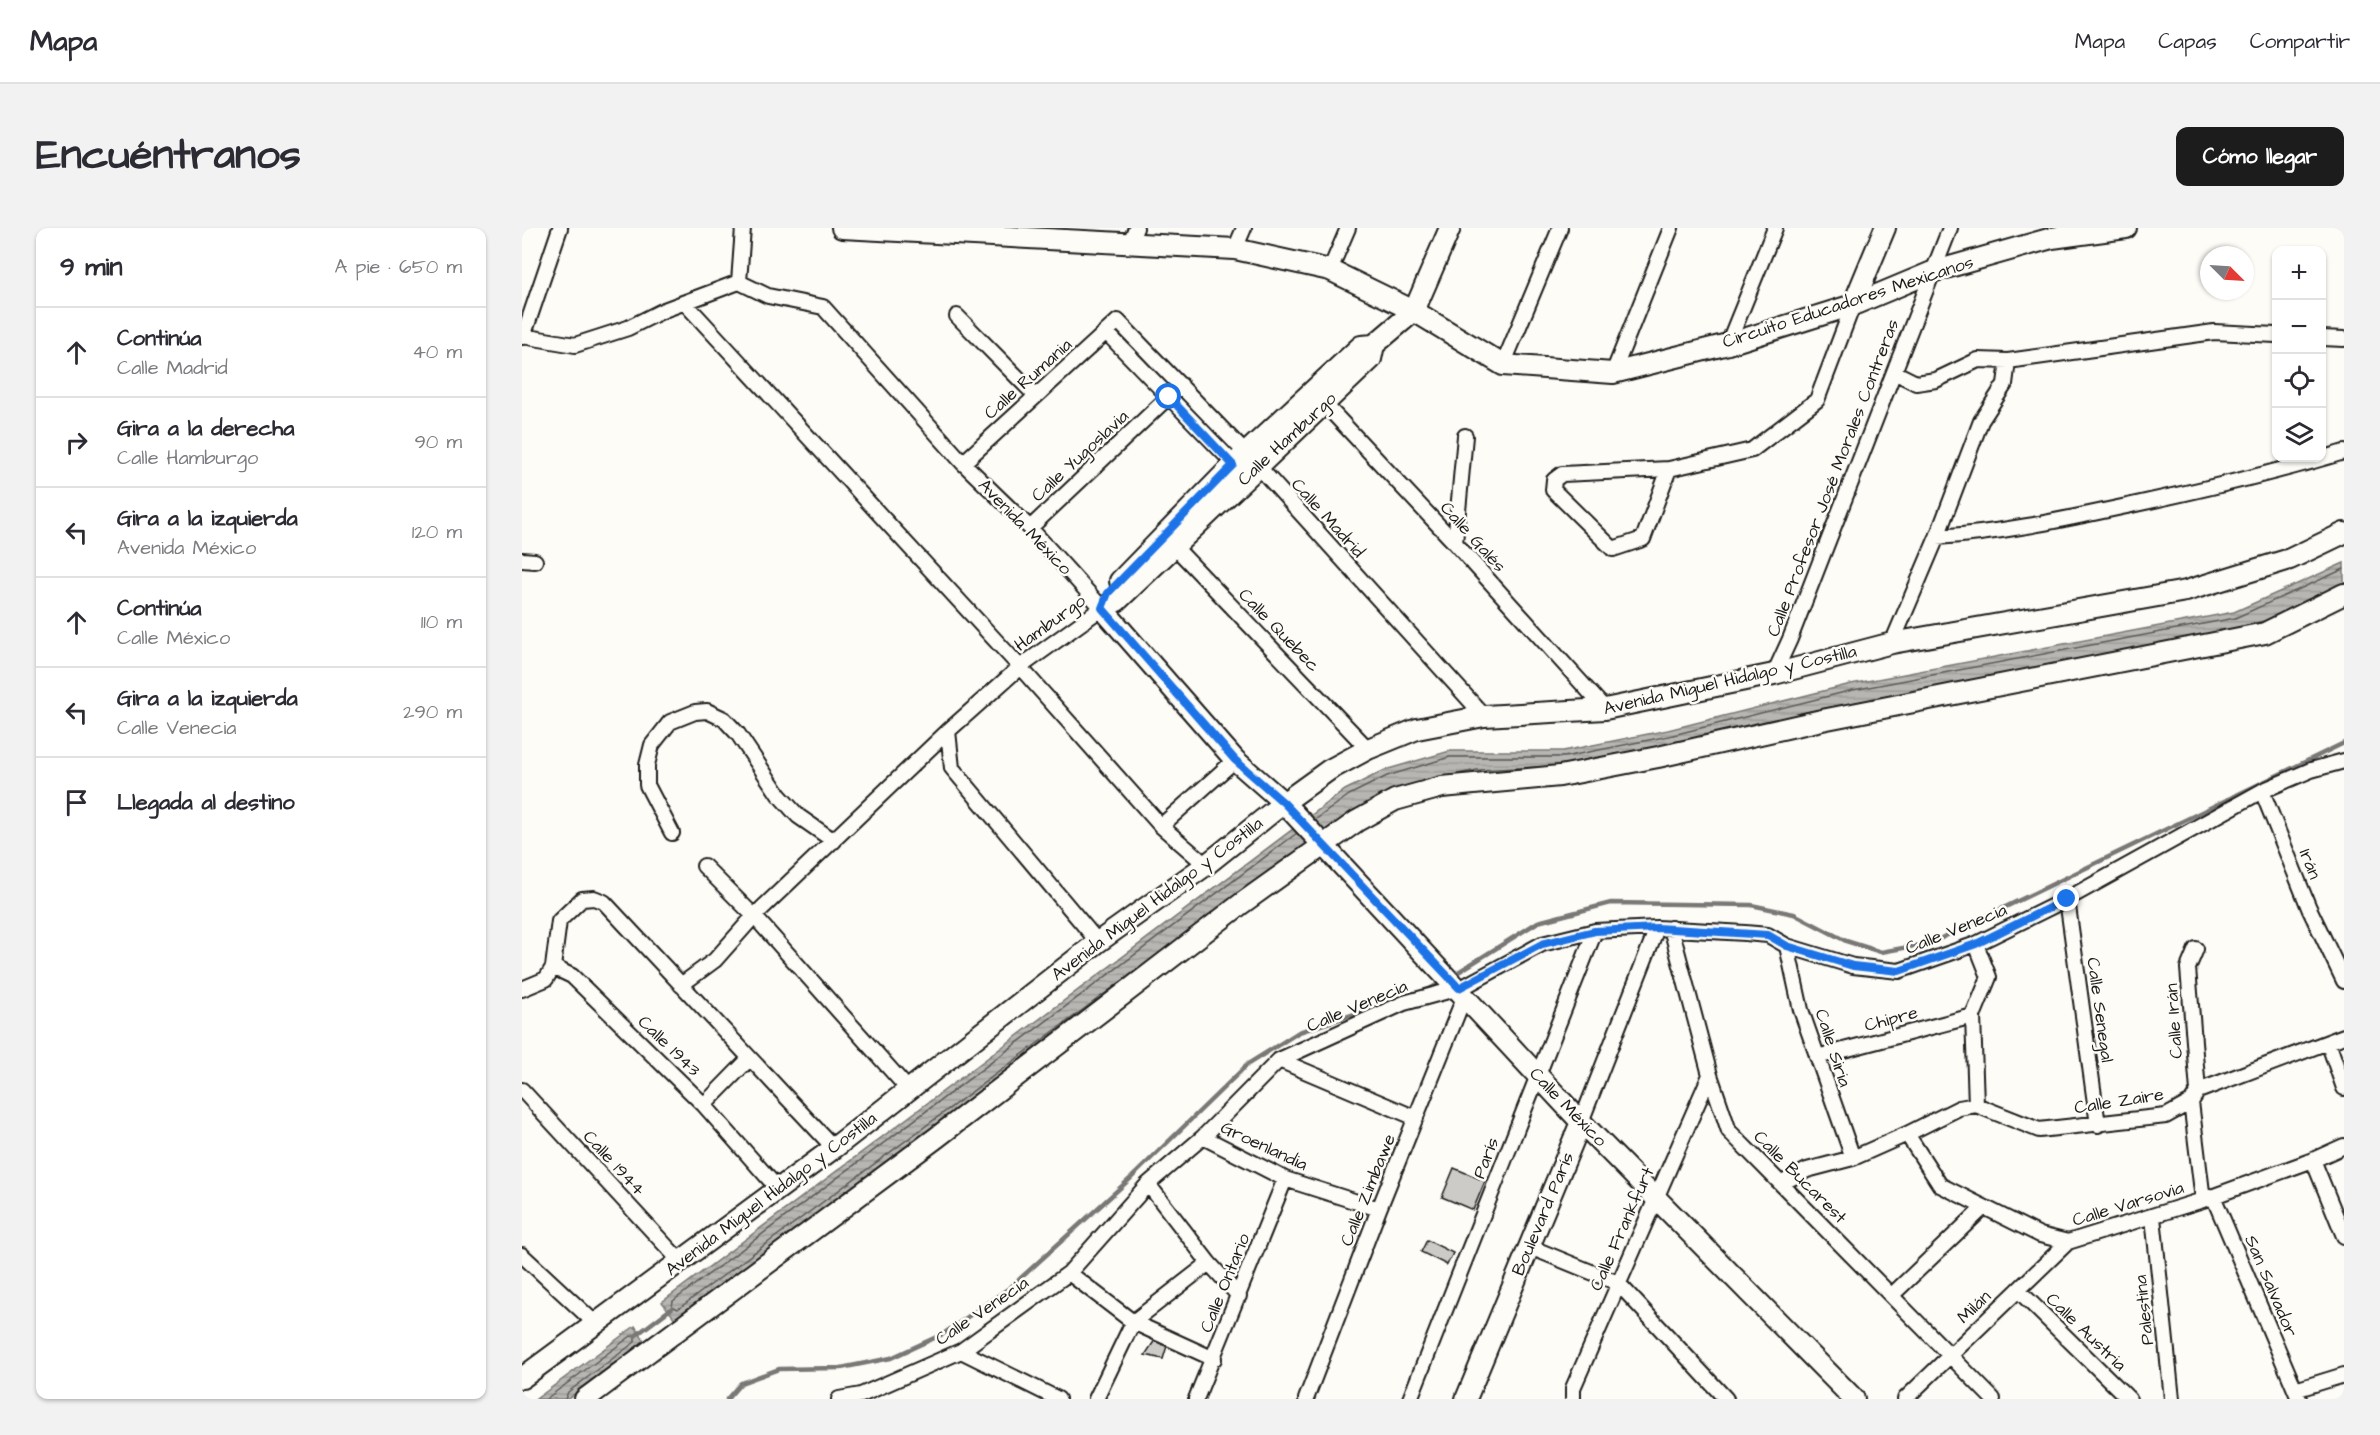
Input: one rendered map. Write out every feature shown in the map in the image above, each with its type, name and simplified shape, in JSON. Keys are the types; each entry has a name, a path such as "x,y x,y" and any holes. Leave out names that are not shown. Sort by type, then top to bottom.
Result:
{"main road":[{"name":"Circuito Educadores Mexicanos","path":"842,228 1133,235 1235,249 1330,270 1414,311 1503,365 1613,373 1728,344 1853,305 1932,273 2051,233 2126,228"},
{"path":"1414,311 1450,228"},
{"path":"1853,305 1885,228"},
{"name":"Calle Hamburgo","path":"1102,608 1117,601 1169,540 1319,398 1371,359 1374,345 1414,311"},
{"name":"Avenida Miguel Hidalgo y Costilla","path":"522,1378 834,1148 1098,942 1286,806 1329,770 1368,749 1417,729 1484,716 1605,709 1774,674 1892,643 2186,591 2290,559 2344,533"},
{"path":"585,1399 936,1138 1241,904 1357,821 1395,800 1442,787 1560,776 1658,758 1822,720 2265,633 2344,594"},
{"name":"Avenida México","path":"1102,608 1235,760 1286,806"},
{"name":"Calle México","path":"1286,806 1434,961 1581,1122 1854,1399"},
{"name":"Boulevard París","path":"1466,1399 1581,1122"}],"street":[{"path":"560,228 522,337 575,345 628,328 739,282 743,228"},
{"path":"1235,249 1244,228"},
{"path":"1330,270 1348,228"},
{"path":"1503,365 1560,228"},
{"path":"1613,373 1671,228"},
{"path":"1728,344 1775,228"},
{"name":"Calle Profesor José Morales Contreras","path":"1774,674 1896,373 1950,228"},
{"name":"Avenida México","path":"739,282 768,296 823,307 963,463 1030,528 1102,608"},
{"path":"685,303 1020,668 1161,826 1206,865"},
{"path":"1669,469 1643,539 1613,549 1553,490 1554,480 1562,474 1669,469 1752,450 1817,400 1853,305"},
{"path":"957,316 1036,396"},
{"name":"Calle Rumania","path":"963,463 1118,321"},
{"name":"Calle Madrid","path":"1118,321 1181,385 1246,465 1484,716"},
{"name":"Calle Madrid","path":"1106,332 1169,397 1246,465"},
{"path":"1896,373 1916,382 1936,380 1978,360 2008,361 2214,332 2272,335"},
{"path":"2326,338 2344,339"},
{"path":"1892,643 1937,537 1981,421 2005,384 2008,361"},
{"name":"Calle Yugoslavia","path":"1030,528 1181,385"},
{"name":"Calle Galés","path":"1319,398 1455,543 1605,709"},
{"path":"1455,543 1465,436"},
{"path":"1937,537 1986,534 2093,513 2270,475 2344,452"},
{"name":"Calle Quebec","path":"1169,540 1368,749"},
{"name":"Hamburgo","path":"681,985 715,960 754,916 948,731 1020,668 1102,608"},
{"path":"672,833 647,785 647,765 652,745 670,722 695,712 707,711 724,719 738,734 779,795 798,816 834,841"},
{"path":"948,731 952,768 1098,942"},
{"path":"1161,826 1235,760"},
{"name":"Calle Venecia","path":"839,1399 861,1397 961,1351 1069,1274 1148,1184 1203,1137 1279,1060 1404,1003 1460,989 1542,944 1595,931 1657,928 1768,935 1787,946 1853,966 1899,971 1976,944 2067,899 2262,792 2311,770 2344,761"},
{"name":"Irán","path":"2262,792 2309,908 2344,981"},
{"path":"704,866 754,916 908,1089"},
{"path":"522,989 546,979 553,967 559,921 582,899 594,898 604,902 834,1148"},
{"name":"Calle Senegal","path":"2067,899 2098,1125"},
{"name":"Boulevard París","path":"1581,1122 1657,928"},
{"name":"Calle Bucarest","path":"1671,928 1710,1075 1729,1131 1993,1399"},
{"name":"París","path":"1410,1399 1595,931"},
{"path":"1782,1183 1808,1170 1853,1158 1959,1108 1976,1105 1973,1016 1989,977 1976,944"},
{"name":"Calle Siria","path":"1787,946 1802,1010 1853,1158"},
{"name":"Calle Irán","path":"2196,949 2188,968 2195,1096 2208,1198"},
{"name":"Calle 1943","path":"553,967 572,976 704,1105 778,1189"},
{"name":"Calle Zimbawe","path":"1306,1399 1416,1118 1460,989"},
{"name":"Chipre","path":"1817,1057 1973,1016"},
{"name":"Calle Zaire","path":"1976,1105 2039,1130 2166,1116 2195,1096 2344,1036"},
{"path":"2328,1042 2344,1088"},
{"path":"704,1105 749,1059"},
{"path":"1279,1060 1416,1118"},
{"name":"Calle Frankfurt","path":"1573,1394 1618,1283 1710,1075"},
{"name":"Calle 1944","path":"522,1090 680,1261"},
{"name":"Calle Varsovia","path":"1906,1134 1940,1185 2040,1235 2068,1242 2208,1198 2313,1160 2344,1146"},
{"name":"Groenlandia","path":"1203,1137 1286,1179 1379,1209"},
{"path":"2313,1160 2344,1236"},
{"name":"Calle Ontario","path":"1196,1399 1286,1179"},
{"path":"1148,1184 1209,1263 1239,1296"},
{"name":"San Salvador","path":"2208,1198 2297,1395"},
{"path":"1892,1295 1984,1207"},
{"name":"Palestina","path":"2153,1217 2172,1399"},
{"name":"Milán","path":"1905,1399 2068,1242"},
{"path":"1530,1247 1618,1283 1726,1399"},
{"path":"522,1255 596,1324"},
{"path":"1096,1399 1133,1322 1209,1263"},
{"path":"1069,1274 1133,1322 1214,1359"},
{"name":"Calle Austria","path":"2018,1290 2129,1399"},
{"path":"961,1351 1058,1399"},
{"path":"2297,1395 2344,1375"},
{"path":"1573,1394 1583,1399"}],"water":[{"path":"2344,563 2344,588 2266,627 1649,755 1370,805 675,1319 662,1302 1345,790 1385,770 1450,751 1563,751 1668,730 1851,684 2234,612"},
{"path":"635,1326 645,1342 568,1399 536,1399"}],"building":[{"path":"1454,1168 1485,1181 1473,1210 1442,1197"},
{"path":"1427,1240 1453,1253 1447,1265 1421,1252"},
{"path":"1155,1340 1167,1346 1163,1359 1145,1355"}],"waterway":[{"path":"1452,976 1538,922 1611,903 1751,905 1794,914 1846,941 1881,952 1931,943 2344,743"},
{"path":"1426,991 1442,982"},
{"path":"727,1399 741,1383 779,1369 841,1368 891,1358 943,1334 1012,1286 1131,1178 1248,1064 1299,1032 1392,1002"},
{"path":"635,1336 672,1308"}],"route":[{"path":"1169,397 1233,465 1108,593 1102,608 1235,760 1284,803 1459,988 1542,944 1595,931 1657,928 1768,935 1787,946 1853,966 1899,971 1976,944 2067,899"}]}
